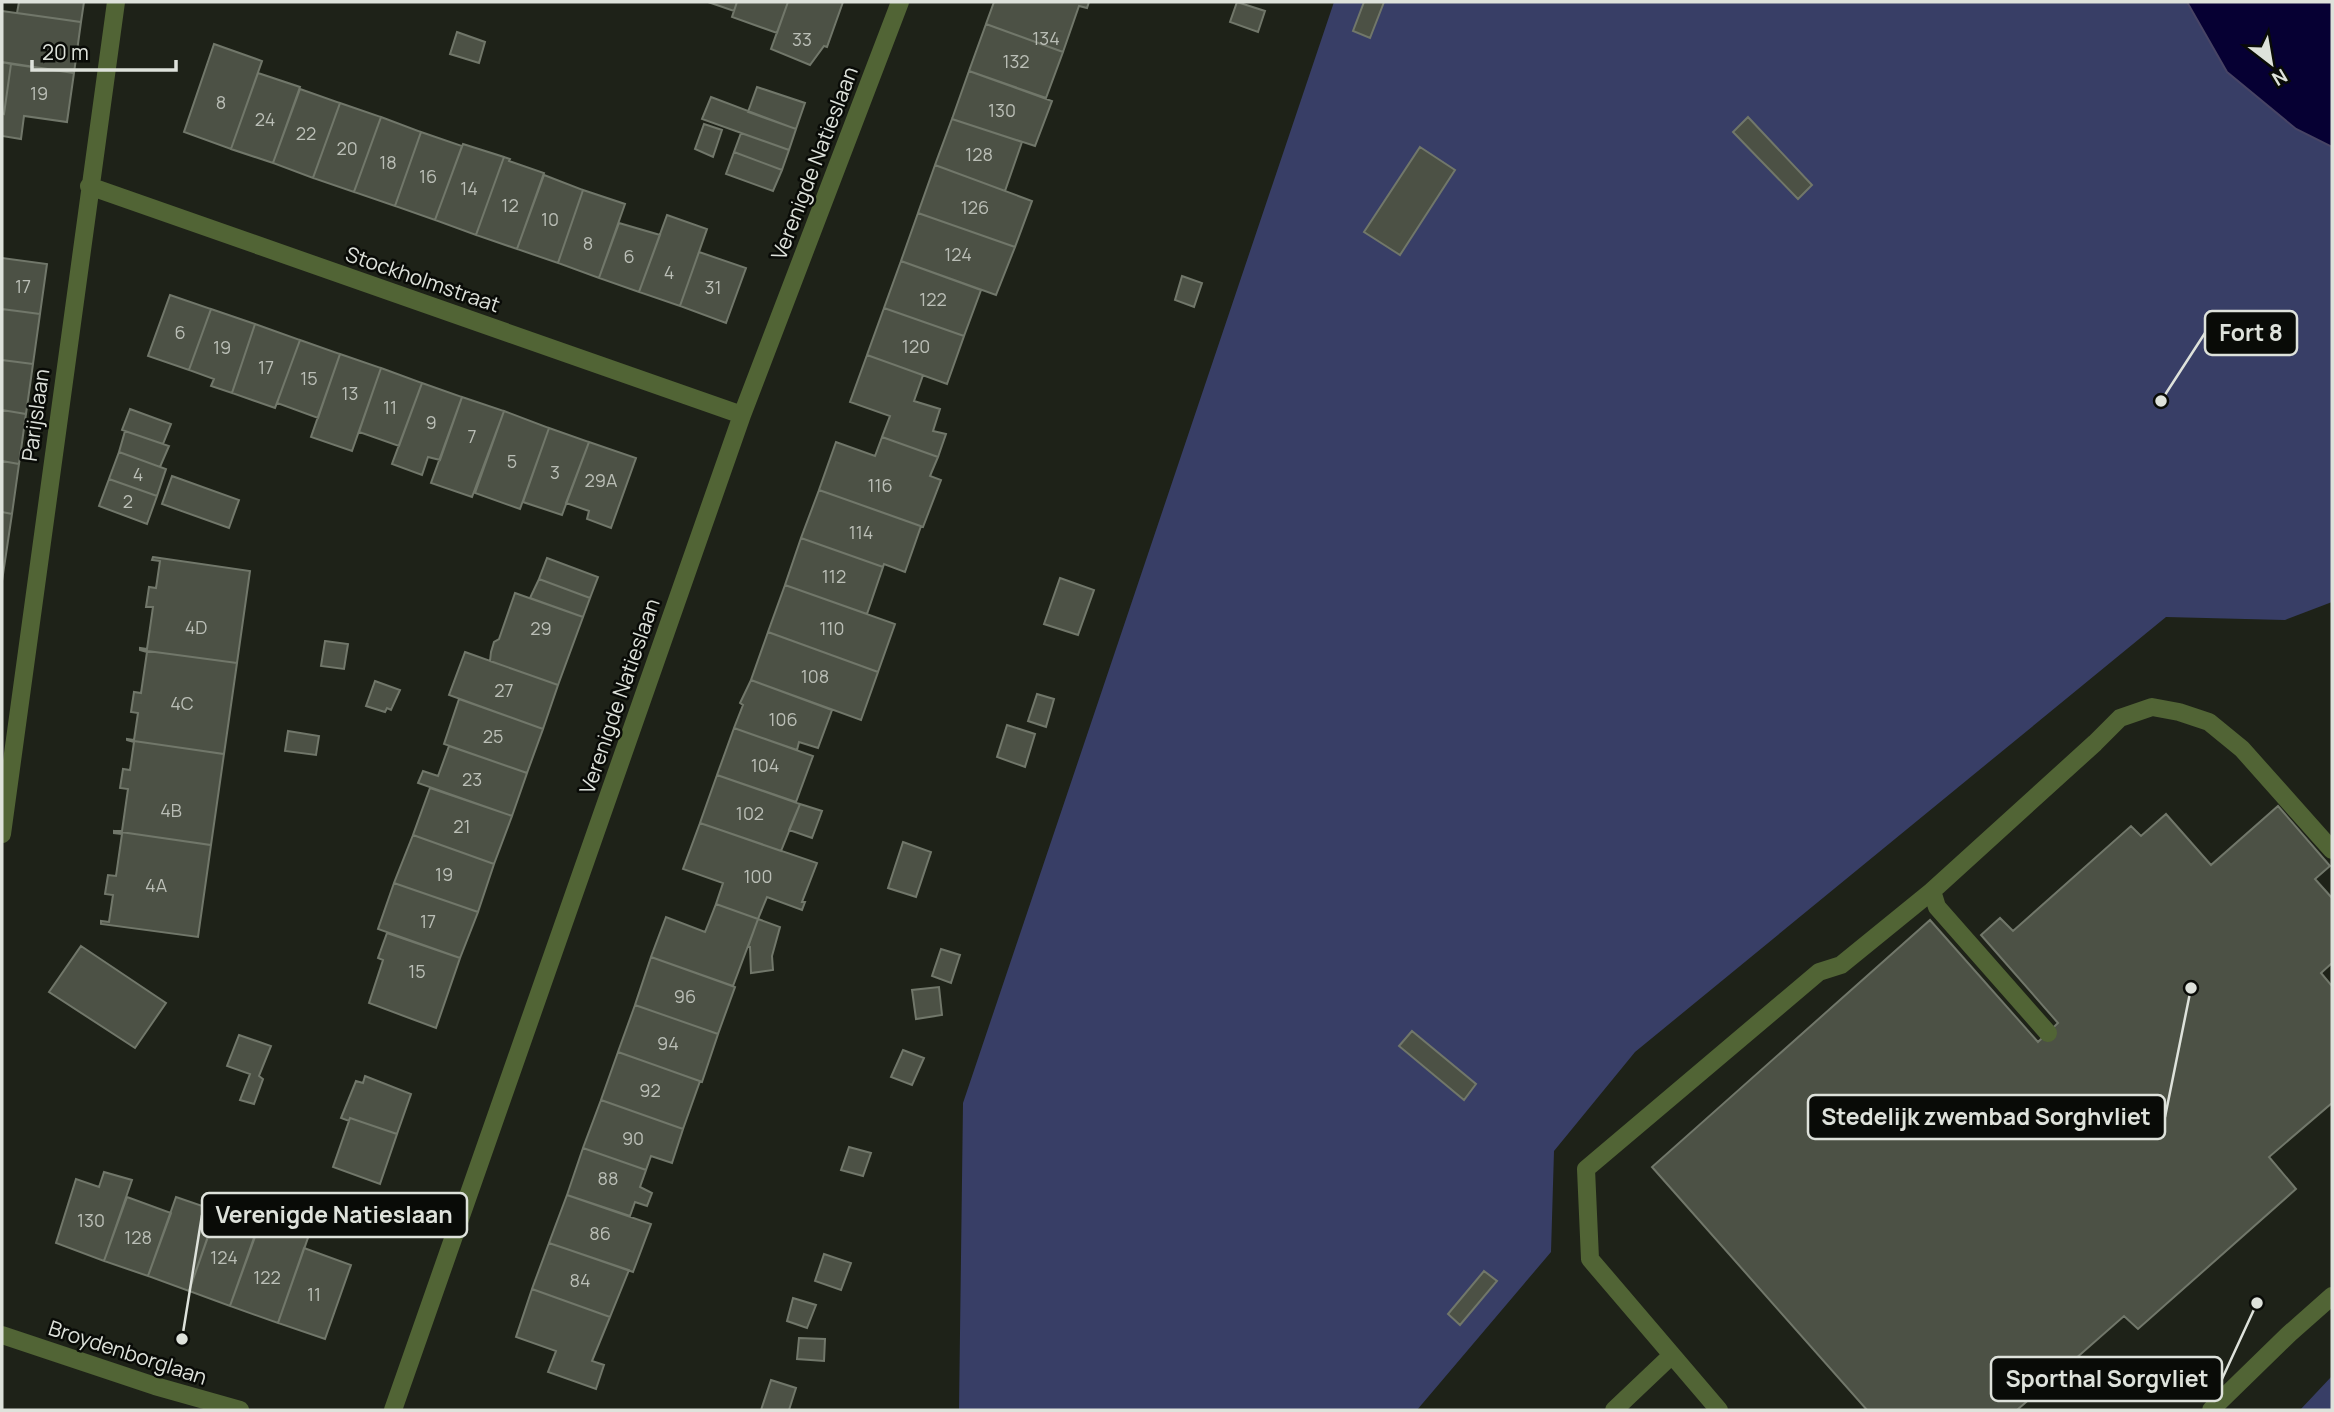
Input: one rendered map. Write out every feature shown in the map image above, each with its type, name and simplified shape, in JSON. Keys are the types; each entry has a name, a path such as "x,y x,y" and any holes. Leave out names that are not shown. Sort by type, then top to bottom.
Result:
{"street":[{"name":"Parijslaan","path":"2,834 116,2"},
{"name":"Verenigde Natieslaan","path":"394,1410 742,415 900,2"},
{"name":"Stockholmstraat","path":"89,186 742,415"},
{"path":"1719,1410 1590,1259 1586,1169 1819,972 1841,965 1932,891 2120,718 2151,708 2179,712 2209,722 2242,749 2332,850"},
{"path":"1932,891 1937,908 2048,1033"},
{"path":"2211,1410 2332,1296"},
{"name":"Broydenborglaan","path":"2,1335 155,1386 240,1410"},
{"path":"1614,1410 1672,1355"}],"shaded area":[{"path":"1334,2 2332,2 2332,602 2285,620 2166,617 1635,1052 1554,1151 1551,1252 1417,1410 959,1410 963,1103"},
{"path":"2187,2 2332,2 2332,147 2296,129 2227,72"},
{"path":"2332,1376 2332,1410 2300,1410"}],"building":[{"path":"19,2 84,2 81,22 17,13"},
{"path":"708,2 737,2 734,11"},
{"path":"737,2 788,2 777,33 732,17"},
{"path":"788,2 843,2 827,47 824,46 810,65 771,49"},
{"path":"994,2 1089,2 1087,8 1079,6 1063,52 986,24"},
{"path":"1237,2 1265,11 1258,32 1230,22"},
{"path":"1364,2 1384,2 1370,38 1353,31"},
{"path":"2,11 81,22 74,73 2,62"},
{"path":"986,24 1063,52 1046,98 969,71"},
{"path":"457,32 485,42 479,63 450,54"},
{"path":"214,44 262,61 231,149 184,132"},
{"path":"2,62 11,64 4,114 2,113"},
{"path":"11,64 74,73 67,122 24,116 21,139 2,136 2,113 4,114"},
{"path":"969,71 1052,101 1035,146 952,119"},
{"path":"258,73 300,87 273,163 231,149"},
{"path":"757,87 805,103 796,129 748,112"},
{"path":"300,89 340,103 313,178 273,163"},
{"path":"711,97 796,129 789,150 702,119"},
{"path":"340,103 381,117 354,192 313,178"},
{"path":"381,117 421,132 395,206 354,192"},
{"path":"1748,117 1812,185 1798,199 1733,132"},
{"path":"952,119 1022,142 1005,191 935,165"},
{"path":"704,124 722,130 713,157 695,149"},
{"path":"421,132 462,146 435,220 395,206"},
{"path":"741,133 789,150 782,170 734,152"},
{"path":"463,144 504,157 476,235 435,220"},
{"path":"1420,147 1455,170 1400,255 1364,232"},
{"path":"734,152 782,170 773,191 726,174"},
{"path":"504,157 544,173 517,249 476,235"},
{"path":"935,165 1032,201 1015,247 918,213"},
{"path":"544,175 583,190 558,263 517,249"},
{"path":"583,190 625,204 599,278 558,263"},
{"path":"918,213 1015,247 996,295 901,261"},
{"path":"667,215 707,229 680,306 639,292"},
{"path":"619,223 660,235 639,292 599,278"},
{"path":"699,252 746,268 726,323 680,306"},
{"path":"2,258 47,264 40,314 2,309"},
{"path":"901,261 981,290 964,336 884,308"},
{"path":"1182,276 1202,283 1194,307 1175,300"},
{"path":"170,295 211,309 189,370 148,356"},
{"path":"884,308 964,336 947,384 867,355"},
{"path":"2,309 40,314 33,364 2,360"},
{"path":"211,309 255,324 232,393 211,386 214,379 189,370"},
{"path":"255,324 300,340 275,408 232,393"},
{"path":"300,340 340,354 318,418 277,403"},
{"path":"340,354 381,368 352,451 311,437"},
{"path":"867,355 923,375 914,401 940,409 933,431 946,434 938,457 882,437 890,416 850,402"},
{"path":"2,360 33,364 26,414 2,410"},
{"path":"381,368 422,383 399,446 359,432"},
{"path":"422,383 462,397 440,460 428,457 422,475 392,464"},
{"path":"462,397 504,411 472,497 431,483"},
{"path":"130,409 171,424 163,444 122,430"},
{"path":"2,410 26,414 19,464 2,461"},
{"path":"504,411 549,428 520,509 475,493"},
{"path":"549,428 589,442 562,515 523,502"},
{"path":"125,431 169,446 160,467 119,452"},
{"path":"882,437 938,457 930,476 941,480 923,527 819,490 836,442 875,456"},
{"path":"589,442 636,458 611,528 587,519 589,511 566,503"},
{"path":"119,452 166,469 157,496 109,479"},
{"path":"2,461 19,464 12,514 2,512"},
{"path":"172,476 239,500 229,528 162,504"},
{"path":"109,479 157,496 147,524 99,506"},
{"path":"819,490 921,526 905,572 801,538"},
{"path":"2,512 12,514 2,581"},
{"path":"801,538 883,567 867,614 785,585"},
{"path":"153,557 250,571 237,663 140,650 147,649 153,607 146,607 149,587 156,588 160,561 152,560"},
{"path":"547,558 598,577 590,598 539,579"},
{"path":"1060,578 1094,590 1078,635 1044,624"},
{"path":"539,579 590,598 583,617 530,598"},
{"path":"785,585 895,624 878,672 768,632"},
{"path":"515,593 583,617 558,685 490,661 494,642 499,639"},
{"path":"768,632 878,672 861,720 751,680"},
{"path":"325,641 348,644 344,669 321,666"},
{"path":"140,650 237,663 224,754 127,740 134,740 138,713 131,712 134,692 141,693 147,652"},
{"path":"465,652 558,685 543,729 449,695"},
{"path":"751,680 832,710 818,748 799,742 797,750 734,728 743,705 740,703"},
{"path":"375,681 400,690 391,710 387,708 385,712 366,706"},
{"path":"1037,694 1054,699 1046,727 1028,721"},
{"path":"459,699 543,729 527,773 444,744"},
{"path":"1007,725 1035,734 1025,767 997,757"},
{"path":"734,728 813,756 796,802 717,775"},
{"path":"288,731 319,736 316,755 285,751"},
{"path":"127,740 224,754 211,845 114,831 122,831 128,789 120,788 123,769 130,770 134,742"},
{"path":"449,746 527,773 512,816 418,783 423,771 438,776"},
{"path":"717,775 800,804 781,851 700,823"},
{"path":"430,788 512,816 494,864 413,835"},
{"path":"800,804 822,811 812,838 789,830"},
{"path":"2278,806 2330,866 2315,879 2332,898 2332,963 2321,973 2332,986 2332,1103 2269,1157 2296,1189 2138,1329 2124,1316 2017,1410 1867,1410 1652,1167 1930,920 2038,1042 2058,1023 1981,935 2000,918 2013,931 2131,826 2141,836 2166,814 2211,865"},
{"path":"700,823 817,863 802,902 805,902 802,910 767,897 758,919 716,904 723,883 683,869"},
{"path":"114,831 211,845 198,937 101,924 101,921 109,922 113,895 105,894 108,875 116,876 122,834"},
{"path":"413,835 494,864 478,912 394,883"},
{"path":"903,842 931,852 916,897 888,888"},
{"path":"394,883 478,912 460,958 378,929"},
{"path":"716,904 758,919 733,986 651,957 666,917 705,932"},
{"path":"758,919 780,927 772,956 773,970 751,973 748,947"},
{"path":"387,933 460,958 436,1028 369,1003 383,960 378,958"},
{"path":"81,946 166,1003 135,1048 49,992"},
{"path":"941,949 960,955 951,983 932,976"},
{"path":"651,957 735,987 718,1034 635,1005"},
{"path":"939,987 942,1015 916,1019 912,990"},
{"path":"635,1005 718,1034 702,1082 618,1052"},
{"path":"1412,1031 1476,1084 1464,1100 1399,1046"},
{"path":"239,1035 271,1046 259,1076 263,1079 254,1104 240,1100 250,1074 227,1066"},
{"path":"903,1050 924,1058 912,1085 891,1077"},
{"path":"618,1052 700,1081 683,1129 601,1100"},
{"path":"365,1076 411,1094 397,1134 350,1118 349,1121 341,1118 356,1081 363,1083"},
{"path":"601,1100 683,1129 672,1163 651,1156 646,1170 583,1148"},
{"path":"350,1118 397,1134 380,1184 333,1167"},
{"path":"849,1147 871,1153 863,1176 841,1170"},
{"path":"583,1148 646,1170 640,1187 652,1193 647,1206 635,1202 630,1216 567,1195"},
{"path":"104,1172 132,1180 104,1261 56,1243 76,1179 99,1187"},
{"path":"567,1195 651,1224 633,1272 549,1243"},
{"path":"127,1197 171,1213 148,1276 104,1261"},
{"path":"176,1197 217,1211 189,1291 148,1276"},
{"path":"217,1210 260,1223 230,1306 189,1291"},
{"path":"262,1215 310,1232 278,1323 230,1306"},
{"path":"549,1243 629,1270 610,1317 532,1289"},
{"path":"304,1248 351,1265 325,1339 278,1323"},
{"path":"824,1254 851,1263 841,1290 815,1281"},
{"path":"1484,1271 1497,1281 1460,1325 1448,1314"},
{"path":"532,1289 610,1317 592,1361 604,1365 596,1389 548,1372 556,1351 516,1337"},
{"path":"793,1298 816,1305 807,1328 787,1321"},
{"path":"799,1338 825,1339 824,1361 797,1359"},
{"path":"771,1380 796,1388 789,1410 761,1410"}],"place":[{"name":"Fort 8","path":"2161,401"},
{"name":"Stedelijk zwembad Sorghvliet","path":"2191,988"},
{"name":"Sporthal Sorgvliet","path":"2257,1303"},
{"name":"Verenigde Natieslaan","path":"182,1339"}]}
